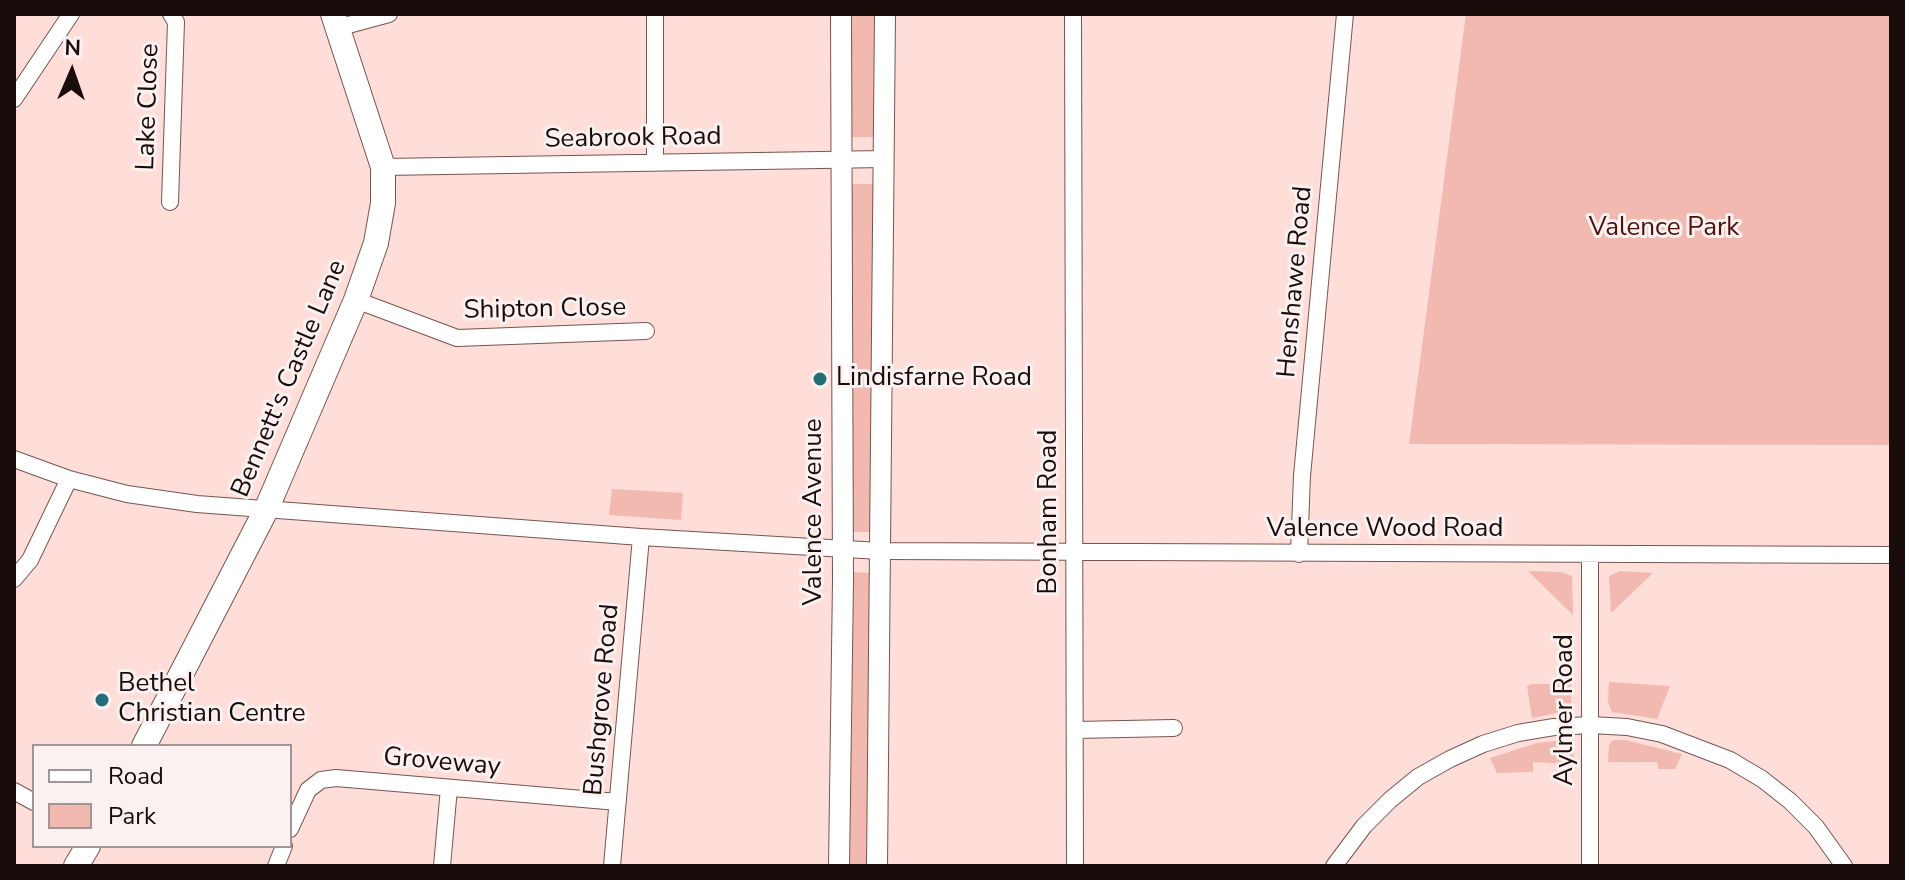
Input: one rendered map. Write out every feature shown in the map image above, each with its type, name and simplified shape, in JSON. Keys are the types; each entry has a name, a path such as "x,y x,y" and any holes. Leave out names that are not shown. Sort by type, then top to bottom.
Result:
{"main road":[{"name":"Bennett's Castle Lane","path":"145,744 266,510 356,300 376,243 383,203 383,167 335,21"},
{"path":"76,866 87,848"}],"street":[{"path":"14,99 71,14"},
{"name":"Lake Close","path":"170,202 176,22 171,14"},
{"path":"335,21 389,14"},
{"path":"655,14 655,163"},
{"name":"Valence Avenue","path":"839,866 841,14"},
{"path":"877,866 885,14"},
{"name":"Bonham Road","path":"1073,14 1075,866"},
{"name":"Henshawe Road","path":"1299,554 1302,476 1345,14"},
{"name":"Seabrook Road","path":"383,167 884,159"},
{"name":"Shipton Close","path":"356,300 457,338 646,331"},
{"path":"14,459 69,479 127,494 266,510 880,551"},
{"path":"14,579 30,560 69,479"},
{"name":"Bushgrove Road","path":"612,866 641,537"},
{"name":"Valence Wood Road","path":"880,551 1891,555"},
{"name":"Aylmer Road","path":"1590,554 1590,866"},
{"path":"1334,866 1364,826 1390,800 1418,777 1450,759 1518,733 1590,725 1627,727 1662,734 1730,760 1790,801 1816,827 1844,866"},
{"path":"1075,730 1174,728"},
{"name":"Groveway","path":"292,825 308,790 321,780 336,778 618,802"},
{"path":"442,866 449,788"},
{"path":"14,791 32,801"}],"green space":[{"path":"851,14 876,14 875,137 850,137"},
{"name":"Valence Park","path":"1466,14 1891,14 1891,445 1409,444"},
{"path":"851,184 877,184 873,532 850,532"},
{"path":"612,489 683,493 681,520 609,515"},
{"path":"1528,571 1561,572 1572,576 1573,615"},
{"path":"1620,571 1653,573 1611,613 1609,576"},
{"path":"851,572 874,573 873,866 850,866"},
{"path":"1609,682 1670,686 1657,719 1612,712 1608,702"},
{"path":"1571,684 1568,711 1532,718 1527,686"},
{"path":"1565,740 1573,744 1574,764 1533,762 1533,772 1497,773 1490,758 1537,743"},
{"path":"1613,740 1682,754 1675,769 1658,769 1657,762 1608,762 1609,745"}],"place":[{"name":"Lindisfarne Road","path":"820,379"},
{"name":"Bethel Christian Centre","path":"102,700"}]}
